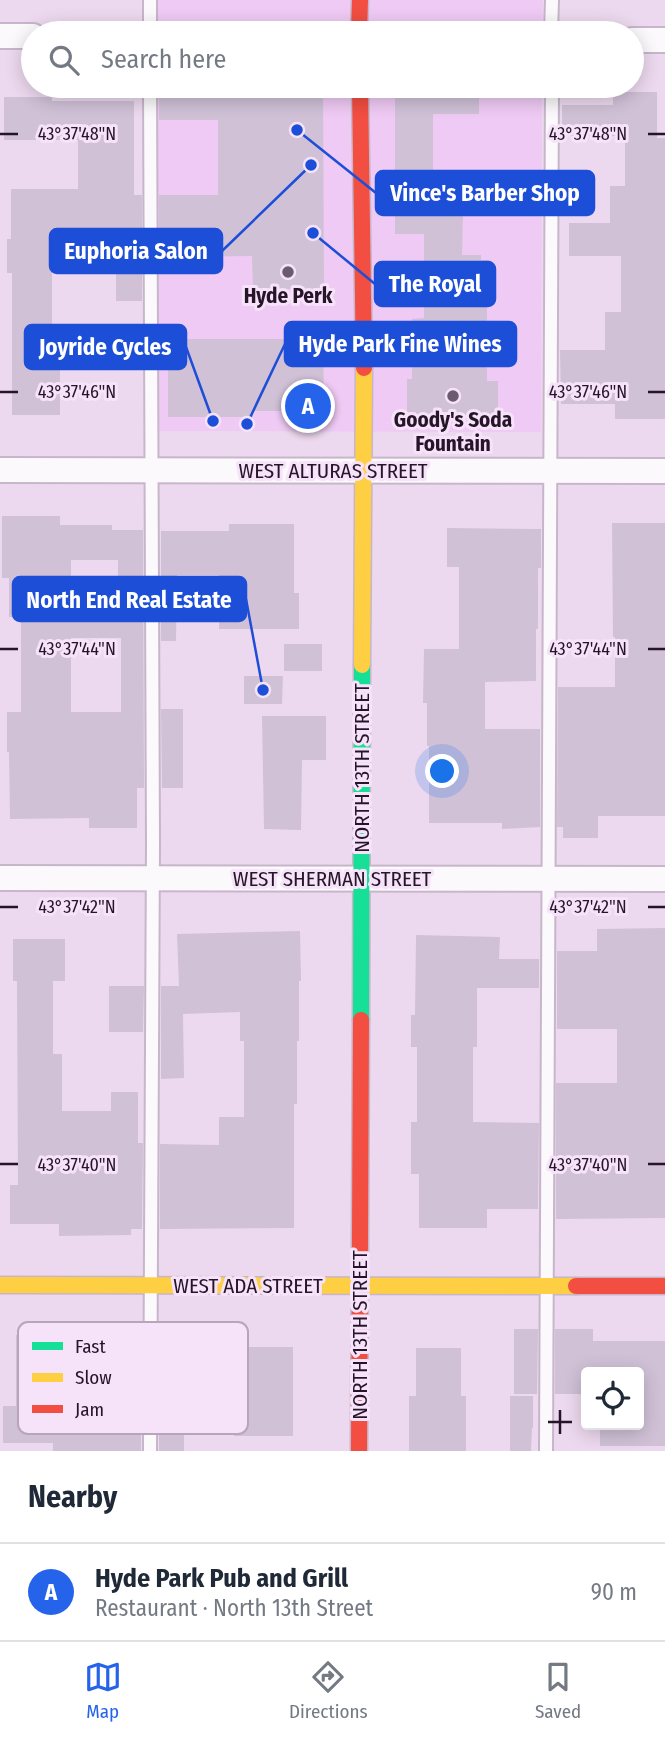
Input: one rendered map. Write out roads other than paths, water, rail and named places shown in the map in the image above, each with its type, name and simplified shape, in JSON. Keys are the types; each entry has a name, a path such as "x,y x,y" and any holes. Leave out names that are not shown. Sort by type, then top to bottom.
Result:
{"street":[{"path":"359,21 360,0"},
{"path":"0,36 21,36"},
{"path":"644,40 665,40"},
{"name":"NORTH 13TH STREET","path":"359,98 364,303 359,1451"},
{"name":"WEST ALTURAS STREET","path":"0,470 665,471"},
{"name":"WEST SHERMAN STREET","path":"0,878 665,879"},
{"name":"WEST ADA STREET","path":"0,1285 665,1286"}],"lane":[{"path":"150,0 150,21"},
{"path":"551,21 552,0"},
{"path":"150,98 153,878 150,1322"},
{"path":"546,1451 551,98"}],"place":[{"name":"Vince's Barber Shop","path":"297,130"},
{"name":"Euphoria Salon","path":"311,165"},
{"name":"The Royal","path":"313,233"},
{"name":"Hyde Perk","path":"288,272"},
{"name":"Goody's Soda Fountain","path":"453,396"},
{"name":"Hyde Park Pub and Grill","path":"308,406"},
{"name":"Joyride Cycles","path":"213,421"},
{"name":"Hyde Park Fine Wines","path":"247,424"},
{"name":"North End Real Estate","path":"263,690"}]}
